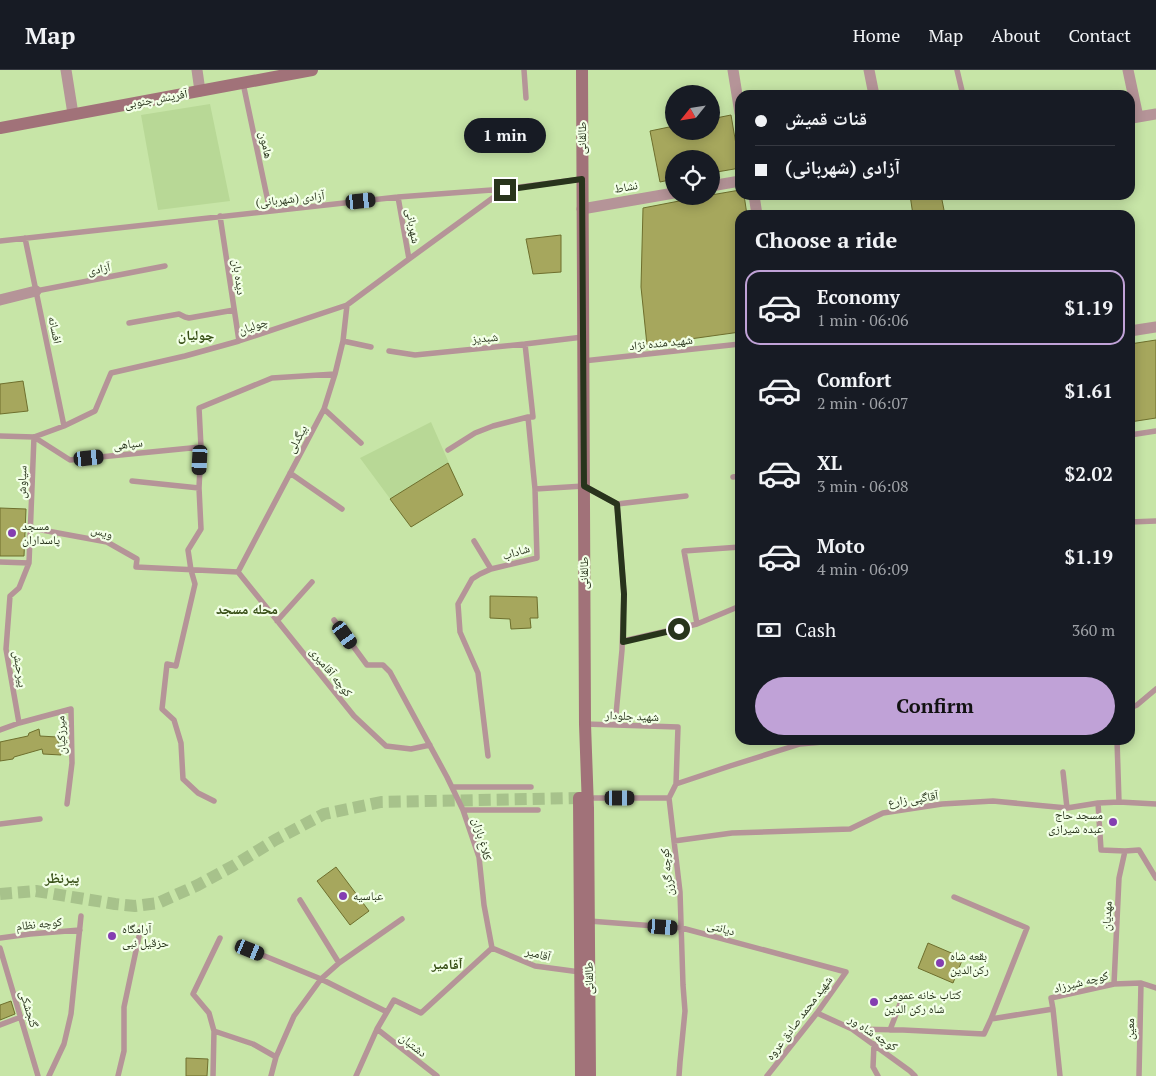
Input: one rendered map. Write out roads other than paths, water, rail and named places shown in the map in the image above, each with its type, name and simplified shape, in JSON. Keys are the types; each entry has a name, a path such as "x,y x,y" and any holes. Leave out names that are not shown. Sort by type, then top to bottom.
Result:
{"main road":[{"name":"آفرینش جنوبی","path":"0,128 312,70"},
{"name":"طالقانی","path":"581,1076 580,972 584,724 582,70"},
{"name":"طالقانی","path":"583,798 589,921 590,1076"}],"street":[{"path":"66,70 73,114"},
{"path":"197,70 200,90"},
{"path":"733,70 736,90"},
{"path":"869,70 873,90"},
{"path":"1128,70 1130,90"},
{"path":"1135,118 1156,114"},
{"path":"720,184 735,182"},
{"name":"نشاط","path":"582,209 665,195"},
{"path":"0,300 36,291"},
{"path":"1135,330 1156,327"}],"lane":[{"path":"524,70 526,98"},
{"path":"957,70 962,90"},
{"name":"هامون","path":"243,83 270,211"},
{"name":"آزادی (شهربانی)","path":"0,241 398,197 505,190 582,179"},
{"name":"چولیان","path":"0,436 34,437 64,426 95,411 111,373 239,341 347,305 505,190"},
{"name":"شهربانی","path":"398,197 409,259"},
{"name":"دیده بان","path":"220,216 239,341"},
{"name":"افسانه","path":"25,238 64,426"},
{"name":"آزادی","path":"36,291 165,266"},
{"name":"بیگدلی","path":"238,572 324,409 343,341 347,305"},
{"path":"129,323 180,314 185,318 189,318 234,310"},
{"name":"شبدیز","path":"389,351 415,355 583,337"},
{"path":"343,341 371,347"},
{"name":"شاداب","path":"488,756 478,673 460,632 458,604 472,579 485,571 537,558 535,489 528,417 533,417 525,344"},
{"name":"شهید منده نژاد","path":"584,362 735,345"},
{"path":"214,801 198,793 183,779 181,743 174,720 162,710 167,664 176,666 195,584 188,550 201,529 199,408 272,378 335,374"},
{"path":"324,409 361,444"},
{"path":"448,450 474,433 492,426 528,417"},
{"path":"1135,434 1156,431"},
{"name":"سپاهی","path":"34,437 70,460 201,447"},
{"name":"سیاوش","path":"31,528 34,437"},
{"path":"290,473 342,509"},
{"path":"132,481 199,488"},
{"path":"535,489 584,486 617,504 686,496"},
{"path":"615,725 623,642 624,594 617,504"},
{"path":"1135,522 1156,521"},
{"path":"0,562 29,563 31,528"},
{"name":"ویس","path":"31,528 107,542 137,559 136,567 191,570"},
{"path":"474,541 491,569"},
{"path":"697,624 684,551 735,547"},
{"name":"پیرحبش","path":"19,723 3,649 10,596 19,588 29,563"},
{"path":"191,570 238,572"},
{"name":"کوچه آقامیری","path":"238,572 354,716 386,746 410,750 430,745"},
{"path":"277,621 312,582"},
{"path":"623,642 697,624 735,608"},
{"path":"334,620 367,665 383,665 390,672 463,810"},
{"path":"1135,706 1156,689"},
{"name":"میرزکیان","path":"0,730 71,709 72,764 67,804"},
{"name":"شهید جلودار","path":"584,724 678,727 676,784"},
{"path":"583,798 669,798 676,784 797,745"},
{"path":"1118,745 1119,802"},
{"path":"1063,772 1067,808"},
{"path":"452,787 531,787"},
{"name":"کوچه گرزن","path":"669,798 680,892 685,1011 679,1076"},
{"name":"آقاگپی زارع","path":"674,841 732,833 850,829 883,813 942,804 993,801 1067,808 1119,802 1156,804"},
{"path":"1098,803 1101,850 1139,850 1156,878"},
{"name":"کلاغ بازان","path":"492,948 484,905 479,857 463,810 538,810"},
{"path":"0,824 40,819"},
{"name":"مهدیان","path":"1114,984 1119,878 1125,851"},
{"path":"852,1029 984,1034 1026,928 954,897"},
{"path":"300,900 339,963"},
{"path":"49,1076 64,1044 71,1014 81,916"},
{"path":"271,1076 276,1057 294,1016 321,979 339,963 402,919"},
{"name":"دیانتی","path":"589,921 682,928 846,972"},
{"path":"118,1076 124,1051 124,1007 141,927"},
{"name":"کوچه نظام","path":"0,938 80,930"},
{"path":"213,1076 214,1031 209,1013 193,994 220,938"},
{"name":"گنجشکی","path":"0,948 38,1076"},
{"path":"356,1076 377,1029 394,1000 421,1013 492,948"},
{"name":"آقامیر","path":"492,948 535,966 580,972"},
{"path":"250,950 321,979 387,1012"},
{"name":"شهید محمد صادق عروه","path":"767,1076 817,1013 846,972"},
{"name":"کوچه شیرزاد","path":"991,1019 1053,1009 1051,998 1114,984 1142,983 1156,988"},
{"name":"معین","path":"1139,1076 1142,983"},
{"path":"890,1030 902,996"},
{"path":"1053,1009 1060,1076"},
{"name":"کوچه شاه ور","path":"817,1013 852,1029 910,1071 914,1076"},
{"path":"0,1025 21,1017"},
{"name":"دشتبان","path":"377,1029 437,1076"},
{"path":"214,1031 253,1044 276,1057"},
{"path":"874,1044 873,1067 878,1076"}],"tunnel":[{"path":"0,894 36,891 135,906 158,903 198,885 324,814 381,802 579,798"}],"place":[{"name":"مسجد پاسداران","path":"12,533"},
{"name":"مسجد حاج عبده شیرازی","path":"1113,822"},
{"name":"عباسیه","path":"343,896"},
{"name":"آرامگاه حزقیل نبی","path":"112,936"},
{"name":"بقعه شاه رکن‌الدین","path":"940,963"},
{"name":"کتاب خانه عمومی شاه رکن الدین","path":"874,1002"}],"district":[{"name":"چولیان","path":"196,335"},
{"name":"محله مسجد","path":"247,609"},
{"name":"پیرنظر","path":"62,878"},
{"name":"آقامیر","path":"447,964"}]}
